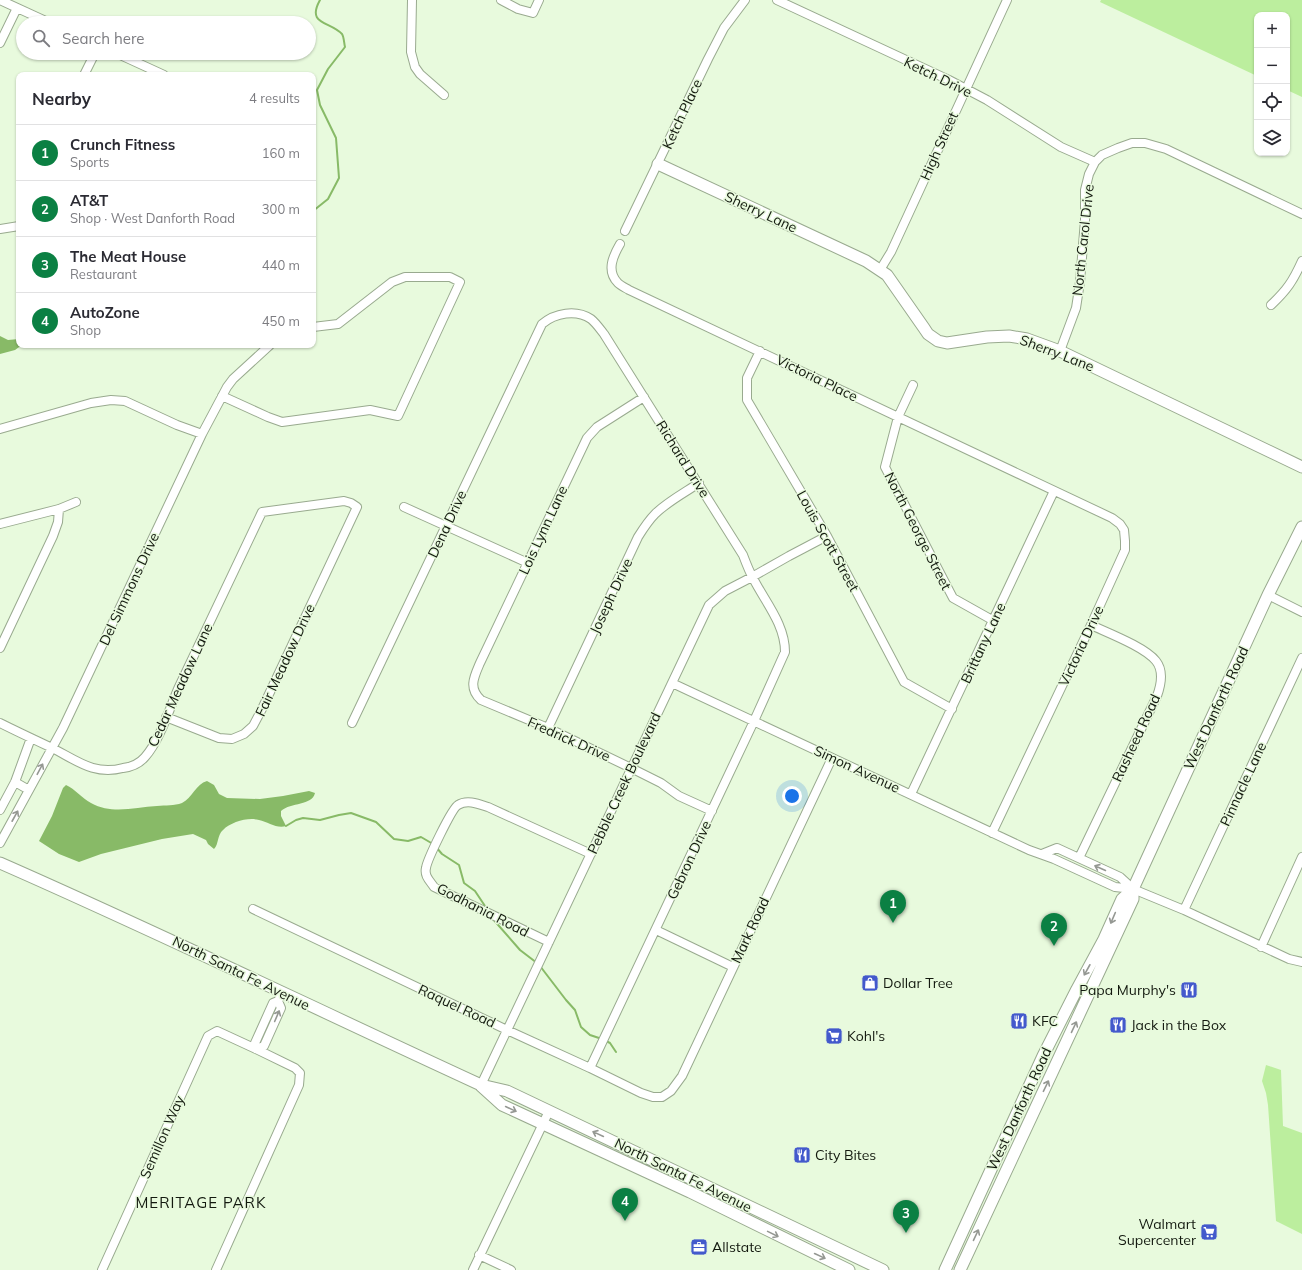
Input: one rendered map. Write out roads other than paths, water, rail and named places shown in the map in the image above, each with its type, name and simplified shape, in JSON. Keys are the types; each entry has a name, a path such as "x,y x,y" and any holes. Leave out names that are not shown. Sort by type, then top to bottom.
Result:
{"street":[{"path":"0,0 35,16"},
{"path":"412,0 411,52 415,67 420,74 444,95"},
{"path":"501,0 518,9 533,12 540,0"},
{"name":"Ketch Place","path":"625,231 708,58 724,28 744,0"},
{"name":"Ketch Drive","path":"777,0 949,80 965,90 987,100 1061,147 1095,162"},
{"name":"High Street","path":"880,270 891,252 1007,0"},
{"path":"0,42 17,8"},
{"path":"86,72 92,60"},
{"path":"131,60 157,72"},
{"path":"1095,162 1102,155 1118,148 1132,143 1145,143 1166,149 1302,214"},
{"name":"North Carol Drive","path":"1060,352 1076,308 1080,282 1085,220 1085,190 1095,162"},
{"name":"Sherry Lane","path":"658,164 866,261 887,275 928,334 938,341 947,343 987,337 1010,336 1027,339 1060,352 1302,467"},
{"path":"0,230 16,227"},
{"name":"Victoria Place","path":"620,244 613,256 611,266 612,273 618,283 629,290 1054,491"},
{"path":"1271,305 1285,291 1295,276 1302,261"},
{"path":"222,396 282,422 370,410 398,416 460,282 450,277 405,277 392,282 338,324 316,327"},
{"name":"Richard Drive","path":"542,324 548,318 567,313 581,314 592,320 604,334 743,555 752,577 782,631 785,641 785,652"},
{"name":"Dena Drive","path":"352,723 542,324"},
{"name":"Del Simmons Drive","path":"0,843 63,728 202,434 222,396 233,379 267,348"},
{"name":"Louis Scott Street","path":"760,351 747,378 747,400 827,536 904,682 952,709"},
{"name":"North George Street","path":"913,385 898,417 885,467 953,598 994,621"},
{"name":"Lois Lynn Lane","path":"473,687 474,676 587,438 597,427 644,397"},
{"path":"0,428 91,403 111,400 126,401 202,434"},
{"name":"Joseph Drive","path":"548,728 638,537 655,514 699,483"},
{"name":"Brittany Lane","path":"911,794 994,621 1054,491"},
{"name":"Victoria Drive","path":"992,833 1092,625 1125,550 1124,530 1120,524 1112,518 1054,491"},
{"path":"0,524 58,509 76,502"},
{"name":"Cedar Meadow Lane","path":"0,723 70,759 94,769 105,771 118,770 133,766 144,758 156,740 262,512 344,502 351,503 357,507"},
{"name":"Fair Meadow Drive","path":"166,717 218,738 232,739 244,734 253,726 357,507"},
{"path":"404,507 528,563"},
{"path":"0,648 53,536 58,522 58,509"},
{"name":"West Danforth Road","path":"945,1270 1043,1056 1104,939 1122,899 1133,889 1268,595 1302,527"},
{"name":"Pebble Creek Boulevard","path":"481,1085 709,605 725,591 827,536"},
{"path":"1268,595 1302,612"},
{"name":"Rasheed Road","path":"1079,858 1157,696 1161,684 1160,673 1156,661 1144,651 1092,625"},
{"name":"Gebron Drive","path":"590,1068 712,811 785,652"},
{"name":"Pinnacle Lane","path":"1184,910 1302,658"},
{"name":"Simon Avenue","path":"672,682 1029,850 1042,854 1115,887 1133,889"},
{"name":"Fredrick Drive","path":"473,687 475,695 481,700 548,728 661,783 679,796 712,811"},
{"path":"0,810 15,782 31,738"},
{"name":"Mark Road","path":"662,1097 671,1091 682,1076 832,758"},
{"path":"15,782 29,790"},
{"name":"Godhania Road","path":"549,942 434,887 427,877 425,869 428,861 450,815 457,805 464,802 475,803 488,807 591,854"},
{"path":"1042,854 1057,848 1120,877 1133,889 1184,910 1260,947 1289,959 1302,962"},
{"path":"1260,947 1302,857"},
{"name":"North Santa Fe Avenue","path":"0,863 108,910 280,997 481,1085 507,1091 883,1270"},
{"name":"West Danforth Road","path":"960,1270 1133,899 1133,889"},
{"name":"Raquel Road","path":"253,909 642,1093 653,1097 662,1097"},
{"path":"656,930 733,967"},
{"path":"256,1049 255,1044 273,1003 280,997"},
{"path":"256,1049 264,1046 271,1031 280,1008 280,997"},
{"path":"262,1027 271,1031"},
{"name":"Semillon Way","path":"102,1270 208,1036 217,1031 256,1049"},
{"path":"216,1270 299,1085 300,1073 295,1068 256,1049"},
{"name":"North Santa Fe Avenue","path":"481,1085 502,1104 704,1199 849,1270"},
{"path":"473,1270 549,1111"},
{"path":"1001,1180 996,1176 1002,1162 1008,1133"},
{"path":"650,1174 653,1168 670,1176 687,1176"},
{"path":"704,1199 730,1204 740,1210 744,1204"},
{"path":"479,1256 511,1270"}],"waterway":[{"path":"316,209 328,199 339,178 336,138 320,105 317,90 328,69 345,47 342,34 321,22 318,18 316,8 320,0"},
{"path":"286,826 303,818 320,820 351,813 376,822 394,839 408,841 421,837 433,844"},
{"path":"436,847 442,854 459,865 464,883 475,891 487,909"},
{"path":"492,918 520,950 537,963"},
{"path":"540,966 575,1010 581,1027 590,1035 602,1039"},
{"path":"606,1041 610,1043 616,1052"}],"place":[{"name":"Crunch Fitness","path":"893,923"},
{"name":"AT&T","path":"1054,946"},
{"name":"Dollar Tree","path":"870,983"},
{"name":"Papa Murphy's","path":"1189,990"},
{"name":"KFC","path":"1019,1021"},
{"name":"Jack in the Box","path":"1118,1025"},
{"name":"Kohl's","path":"834,1036"},
{"name":"City Bites","path":"802,1155"},
{"name":"AutoZone","path":"625,1221"},
{"name":"Walmart Supercenter","path":"1209,1232"},
{"name":"The Meat House","path":"906,1233"},
{"name":"Allstate","path":"699,1247"}],"district":[{"name":"MERITAGE PARK","path":"201,1202"}]}
